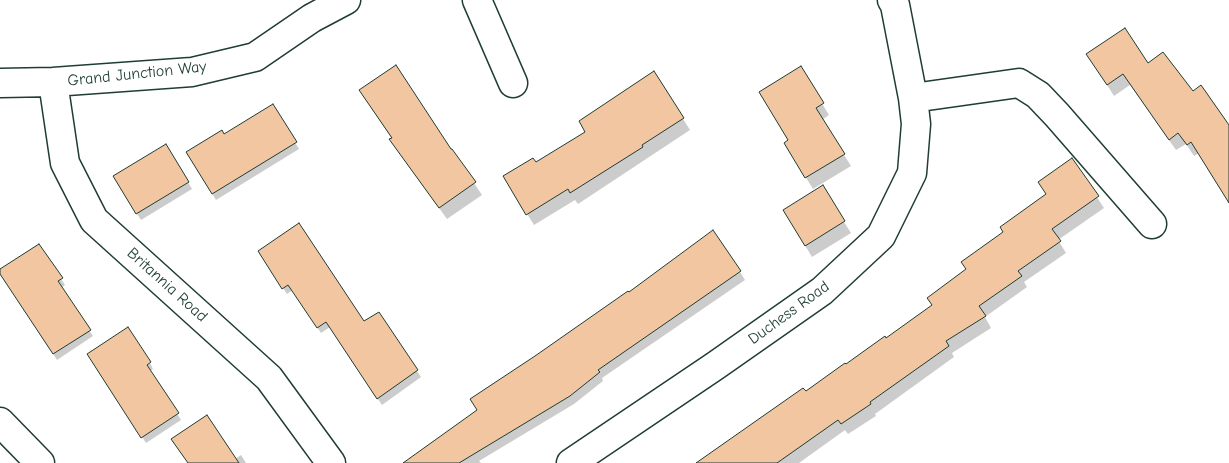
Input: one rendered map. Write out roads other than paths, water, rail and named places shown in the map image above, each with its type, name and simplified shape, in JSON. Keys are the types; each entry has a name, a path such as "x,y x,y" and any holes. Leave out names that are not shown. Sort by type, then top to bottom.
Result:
{"street":[{"name":"Grand Junction Way","path":"0,83 53,82 192,72 255,57 306,9 346,0"},
{"path":"476,0 513,83"},
{"name":"Duchess Road","path":"571,463 716,366 822,291 881,236 912,173 916,124 913,98 895,4 892,0"},
{"name":"Britannia Road","path":"53,82 65,163 94,220 269,378 331,463"},
{"path":"913,98 1019,83 1038,95 1057,115 1152,224"},
{"path":"0,422 40,463"}]}
